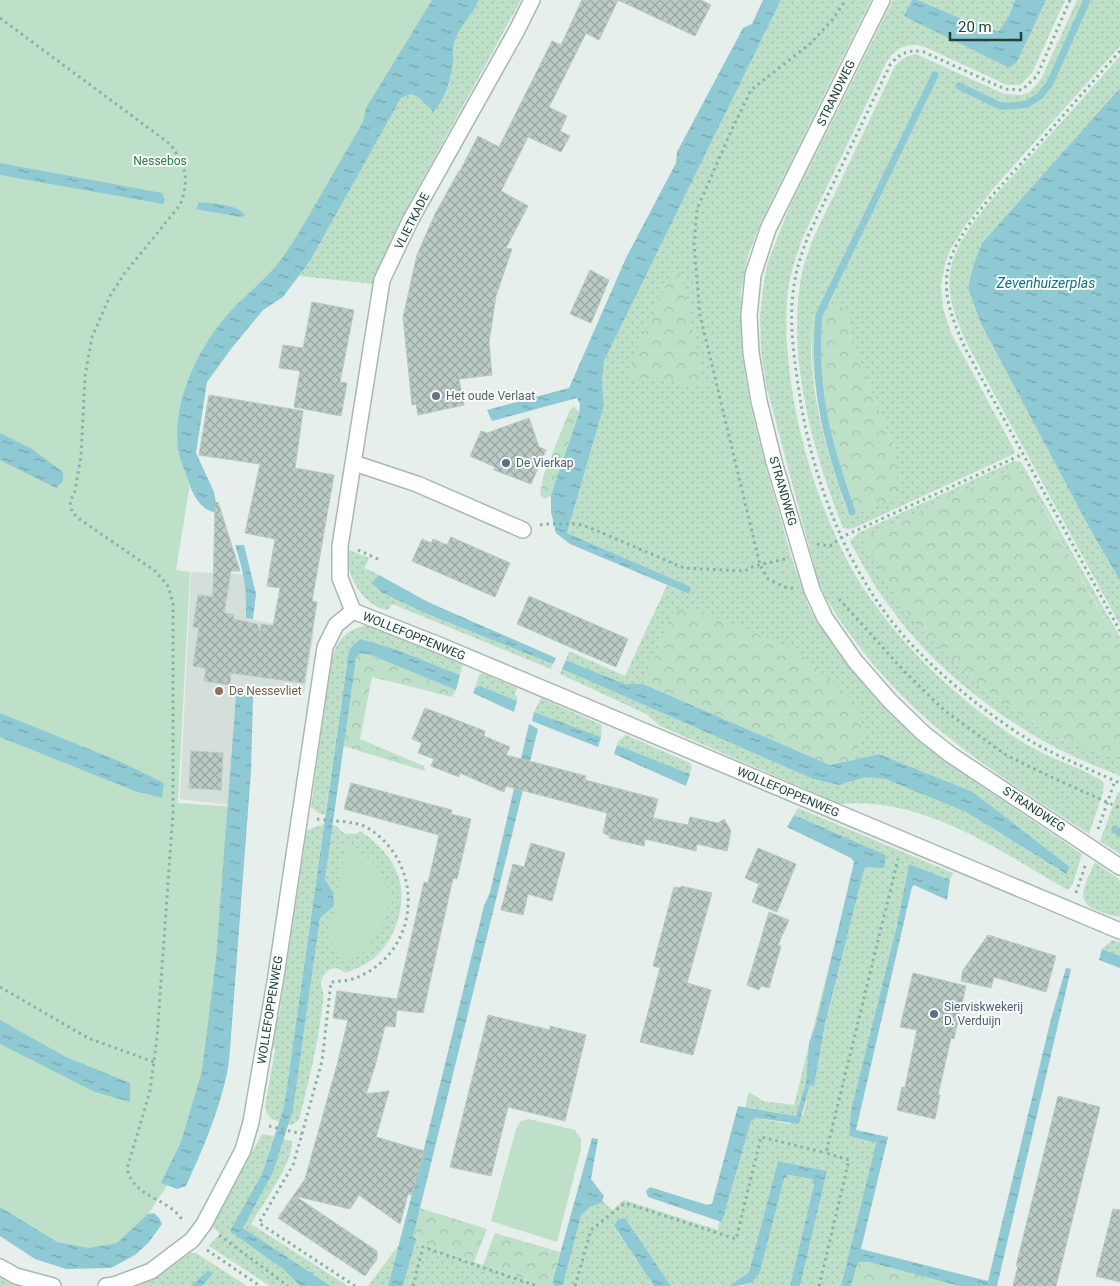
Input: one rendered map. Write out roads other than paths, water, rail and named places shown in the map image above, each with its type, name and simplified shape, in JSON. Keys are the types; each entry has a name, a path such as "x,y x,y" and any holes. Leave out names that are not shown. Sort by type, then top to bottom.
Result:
{"street":[{"name":"VLIETKADE","path":"353,611 340,578 340,546 382,280 410,221 532,0"},
{"name":"STRANDWEG","path":"882,0 768,229 754,275 749,316 751,354 759,401 774,462 812,590 825,618 855,661 923,733 952,755 1120,866"},
{"path":"354,463 417,484 523,530"},
{"name":"WOLLEFOPPENWEG","path":"106,1286 114,1285 151,1271 192,1240 204,1224 243,1150 252,1122 284,926 325,647 336,625 353,611 439,645 1120,931"},
{"path":"0,1267 16,1276 53,1286"}],"water":[{"path":"432,0 479,0 455,40 451,76 441,102 433,112 418,97 411,94 401,98 310,261 283,297 263,310 207,382 196,453 214,492 218,513 212,512 202,506 195,497 178,449 179,413 183,395 197,359 228,314 271,272 292,244 363,122 366,108"},
{"path":"763,0 781,0 604,361 602,382 604,405 567,533 691,587 689,594 570,544 556,533 551,512 551,495 579,413 580,404 577,398 492,421 487,410 569,388 626,258 676,163 677,152 743,28 752,24"},
{"path":"912,0 918,0 962,19 967,19 989,29 999,31 1008,18 1015,0 1046,0 1017,62 1009,68 904,16"},
{"name":"Zevenhuizerplas","path":"1120,88 1120,581 1090,529 981,324 968,288 982,243"},
{"path":"0,163 162,193 165,200 163,204 0,175"},
{"path":"199,202 230,206 245,215 241,217 196,209"},
{"path":"0,433 32,449 63,472 63,481 56,488 0,460"},
{"path":"235,545 244,545 256,594 253,619 246,618 244,581"},
{"path":"379,575 428,602 556,658 553,664 427,614 383,593 371,583"},
{"path":"361,639 400,651 460,675 456,690 368,654 360,654 356,658 325,879 333,893 334,906 320,918 293,1110 273,1172 243,1228 331,1286 300,1286 283,1269 230,1231 262,1174 284,1107 349,650"},
{"path":"566,660 625,684 643,684 830,765 879,754 973,792 1070,867 1066,874 966,812 885,779 866,777 839,785 813,779 562,669"},
{"path":"481,686 517,701 514,712 473,693 475,688"},
{"path":"243,694 253,697 251,771 229,1063 214,1120 186,1186 177,1189 161,1183 181,1142 202,1071 216,959 236,695"},
{"path":"534,712 601,737 598,747 532,721"},
{"path":"0,713 121,762 164,783 162,798 135,791 0,737"},
{"path":"529,724 538,729 413,1237 416,1239 403,1286 388,1286 484,906 490,892"},
{"path":"617,745 690,774 686,786 614,754"},
{"path":"794,815 886,855 884,868 867,867 864,870 825,1024 814,1086 810,1085 799,1124 756,1118 751,1121 722,1222 648,1197 646,1191 650,1187 707,1205 712,1204 738,1106 796,1116 806,1083 809,1043 816,1024 854,862 851,858 787,827"},
{"path":"909,864 950,880 947,900 914,885 912,887 856,1130 888,1137 861,1249 988,1281 1051,1019 1066,968 1071,969 997,1286 959,1286 869,1262 858,1262 851,1286 841,1286 876,1143 849,1136 851,1110 897,925"},
{"path":"1102,949 1120,956 1120,968 1099,960"},
{"path":"0,1020 66,1057 130,1083 130,1102 95,1092 2,1045 0,1043"},
{"path":"592,1138 598,1139 591,1179 604,1196 601,1203 590,1207 581,1216 563,1285 556,1286 552,1283"},
{"path":"778,1161 827,1171 800,1286 790,1286 814,1185 812,1179 788,1175 784,1179 760,1272 754,1280 747,1284 729,1286 749,1272"},
{"path":"0,1207 57,1242 89,1248 117,1243 148,1214 154,1213 162,1224 149,1242 135,1255 111,1268 66,1269 35,1259 0,1236"},
{"path":"625,1218 671,1286 654,1286 614,1226 618,1219"},
{"path":"208,1270 213,1274 202,1286 191,1286"}],"waterway":[{"path":"959,86 1000,106 1027,104 1040,96 1050,83 1087,0"},
{"path":"852,512 836,464 824,416 818,367 819,315 935,75"},
{"path":"1115,829 1120,833"}],"place":[{"name":"Het oude Verlaat","path":"436,396"},
{"name":"De Vierkap","path":"506,463"},
{"name":"De Nessevliet","path":"219,691"},
{"name":"Sierviskwekerij D. Verduijn","path":"934,1014"}],"park label":[{"name":"Nessebos","path":"160,161"}]}
